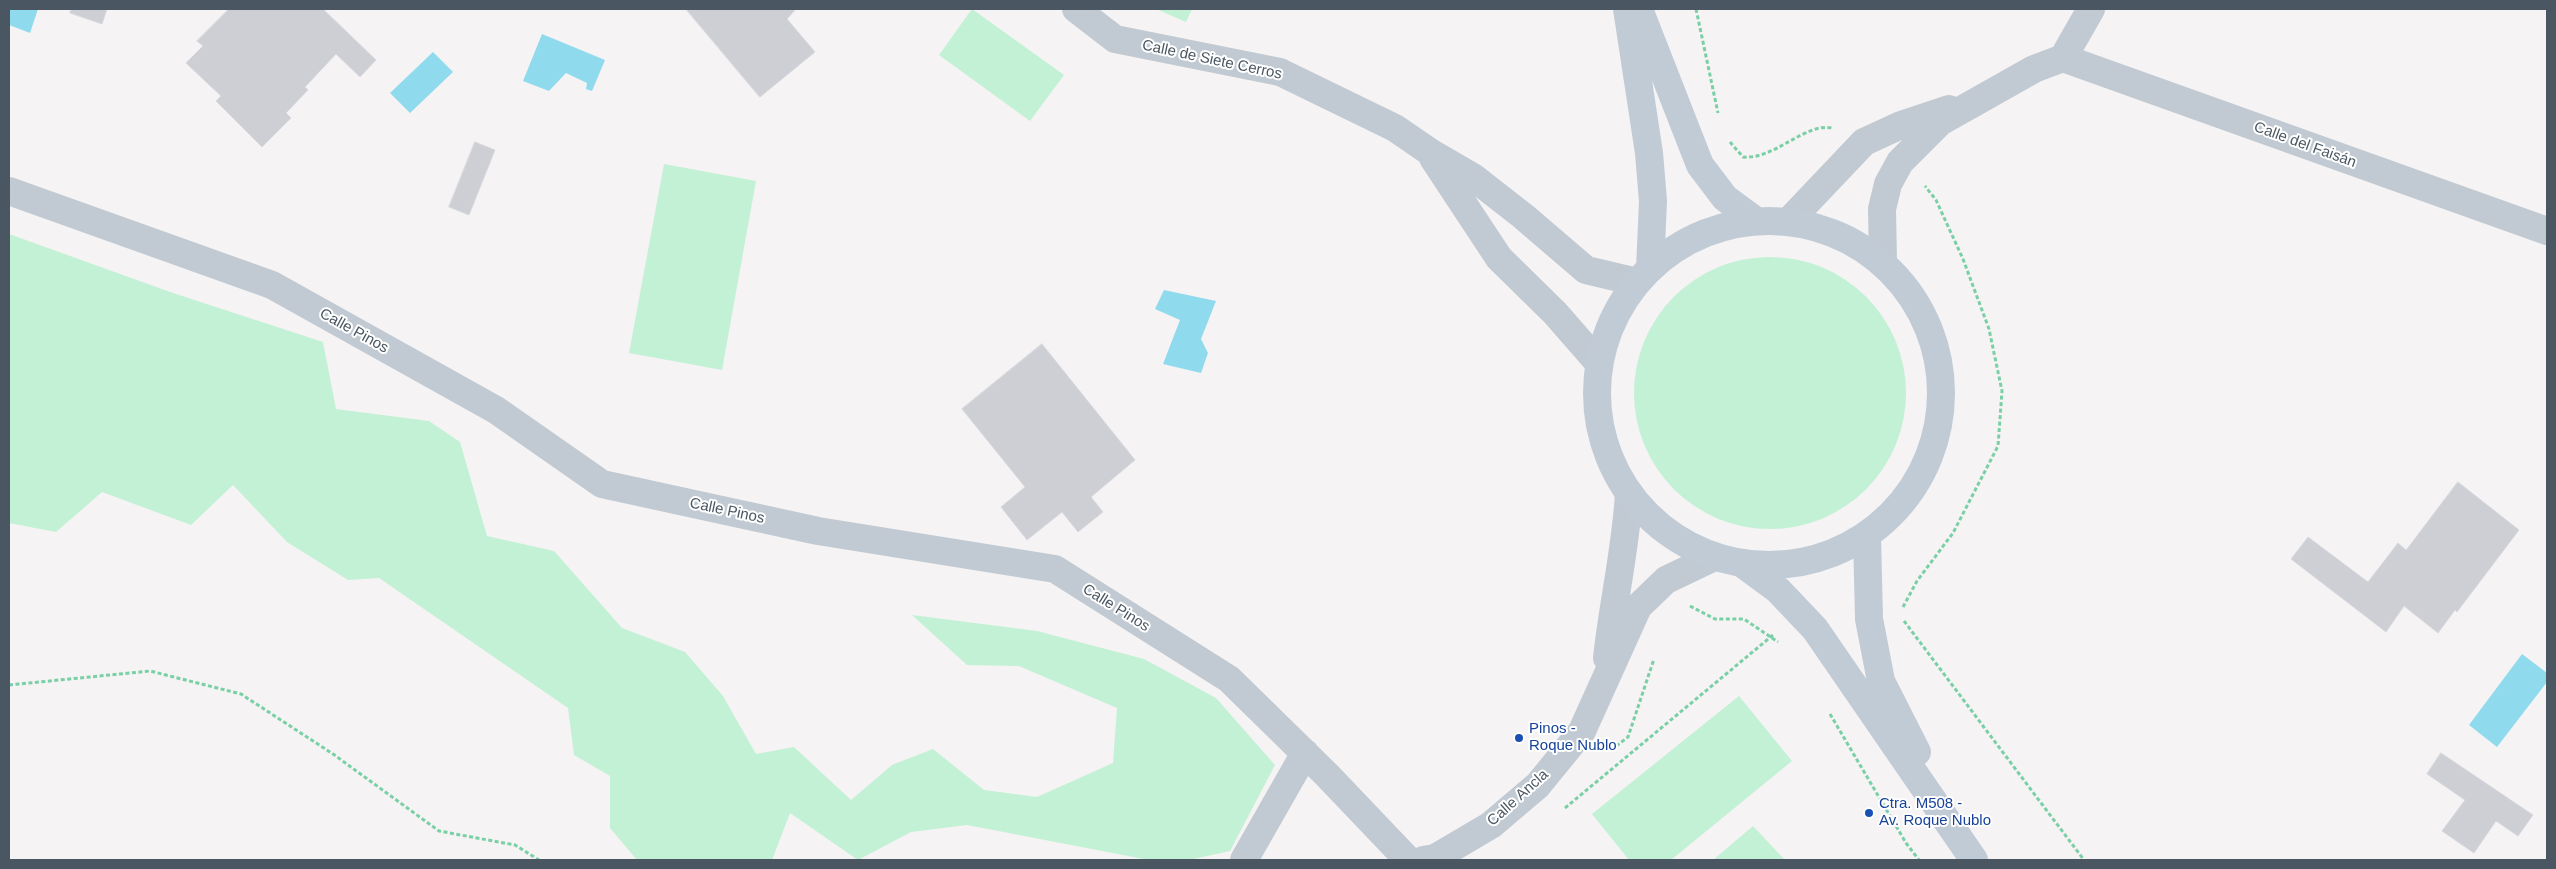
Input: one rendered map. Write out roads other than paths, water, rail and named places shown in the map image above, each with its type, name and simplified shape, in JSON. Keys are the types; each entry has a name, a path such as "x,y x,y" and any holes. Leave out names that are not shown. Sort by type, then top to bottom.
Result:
{"main road":[{"path":"1627,9 1650,153 1653,201 1643,276"},
{"path":"1639,9 1700,165 1725,198 1755,220"},
{"path":"1755,220 1813,226 1835,233 1857,244 1883,262 1913,300 1934,340 1943,390 1935,441 1914,488 1888,519 1867,536 1840,550 1812,561 1765,566 1744,565 1712,558 1686,546 1644,512 1629,493 1607,451 1598,414 1597,360 1608,329 1621,304 1643,276 1684,244 1732,225 1755,220"},
{"path":"1867,536 1869,619 1881,681 1971,856"},
{"path":"1744,565 1778,590 1815,630 1971,856"}],"street":[{"name":"Calle de Siete Cerros","path":"1076,9 1115,39 1280,72 1395,128 1430,152 1473,177 1523,216 1586,270 1643,276"},
{"path":"1883,262 1882,209 1888,184 1900,162 1940,122 2034,69 2062,58 2091,9"},
{"name":"Calle del Faisán","path":"2062,58 2547,231"},
{"path":"1788,222 1864,142 1901,125 1977,100"},
{"name":"Calle de Siete Cerros","path":"1430,152 1499,258 1556,314 1597,360"},
{"name":"Calle Pinos","path":"9,190 272,285 496,410 602,484 818,531 1055,569 1228,679 1304,753 1408,860"},
{"name":"Calle Ancla","path":"1604,684 1613,605 1624,544 1629,493"},
{"name":"Calle Ancla","path":"1432,859 1491,825 1538,785 1582,731 1638,607 1666,580 1712,558"},
{"path":"1244,860 1304,753"}],"water":[{"path":"9,9 38,9 30,33 9,25"},
{"path":"542,34 605,60 592,91 586,89 587,83 566,73 549,91 523,81"},
{"path":"433,52 453,72 410,113 390,93"},
{"path":"1164,290 1216,301 1201,339 1208,353 1201,373 1163,364 1180,320 1155,309"},
{"path":"2522,654 2547,673 2547,682 2497,747 2469,725"}],"place":[{"name":"Pinos - Roque Nublo","path":"1519,738"},
{"name":"Ctra. M508 - Av. Roque Nublo","path":"1869,813"}]}
